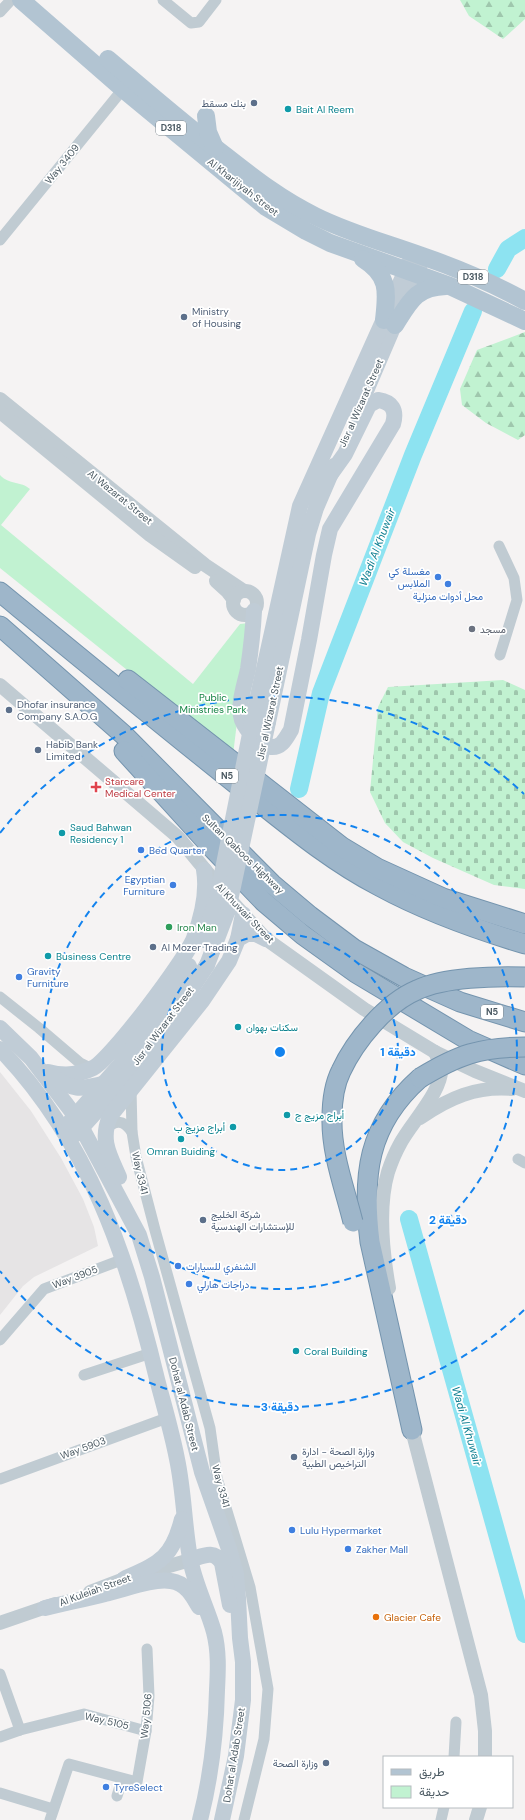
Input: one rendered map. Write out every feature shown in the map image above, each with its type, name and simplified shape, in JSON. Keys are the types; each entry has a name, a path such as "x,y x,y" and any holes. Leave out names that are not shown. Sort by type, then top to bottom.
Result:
{"highway":[{"name":"N5","path":"0,592 180,739 323,852 379,886 474,928 525,944"},
{"path":"27,614 56,628 87,650 342,847 377,868 435,895 525,924"},
{"name":"Sultan Qaboos Highway","path":"0,626 125,736 272,884 310,916 354,949 404,978 460,1002 525,1022"},
{"path":"91,706 115,741 144,776 264,902 303,935 356,973 468,1040 525,1065"},
{"path":"502,916 525,919"},
{"path":"412,1430 389,1364 334,1147 332,1120 333,1099 341,1072 366,1032 382,1014 417,990 459,980 525,977"},
{"path":"412,1430 370,1242 366,1212 366,1181 369,1161 383,1123 398,1100 420,1078 446,1062 476,1051 501,1047 525,1047"}],"main road":[{"name":"Al Kharijiyah Street","path":"21,0 123,89 187,133 215,148 275,194 315,216 356,233 442,263 505,290 525,301"},
{"path":"29,0 53,13"},
{"name":"Al Kharijiyah Street","path":"38,0 173,114 187,133 266,207 306,231 330,243 450,286 496,306 525,321"},
{"path":"108,59 122,78 123,89 134,90 155,99"},
{"path":"173,114 203,113 208,132 215,148"},
{"path":"330,243 364,260 379,272 384,280 386,289 390,322"},
{"name":"Jisr al Wizarat Street","path":"79,1122 169,997 217,899 261,718 316,508 418,255"},
{"path":"390,322 418,293 428,288 450,286"},
{"name":"Jisr al Wizarat Street","path":"66,1134 112,1094 184,1000 207,965 228,910 300,506 390,322"},
{"path":"254,611 252,638 242,696 242,720 259,741 270,747 278,746 284,742 291,730 330,528 393,424 395,415 392,405 385,401 378,400 369,405 345,454 330,475"},
{"path":"198,940 205,896 206,883 204,870"},
{"path":"138,1235 131,1203 105,1139 105,1128 110,1116 202,1001 229,961 238,939 243,914"},
{"path":"55,1073 76,1074 92,1069 98,1064 148,1006 198,940 201,933 215,937 223,945 229,961"},
{"path":"238,939 247,934 256,934 266,939"},
{"name":"Dohat al Adab Street","path":"0,1028 31,1058 79,1122 138,1235 152,1278 202,1472 229,1549 236,1574 243,1662 243,1700 236,1756 222,1820"},
{"name":"Dohat al Adab Street","path":"0,1049 43,1098 66,1134 104,1207 124,1259 144,1323 177,1459 185,1510 190,1560 214,1633 218,1655 217,1713 211,1765 200,1820"},
{"path":"31,1058 55,1073 62,1083 70,1087 90,1087 106,1083"},
{"path":"124,1579 154,1565 171,1550 177,1539 185,1510"},
{"path":"190,1560 205,1555 212,1555 218,1557 222,1563 226,1588 240,1638"},
{"path":"214,1633 213,1614 202,1574 202,1568 205,1565 213,1564 217,1567 226,1588"},
{"path":"45,1608 106,1594 137,1585 172,1581 183,1586 192,1594 214,1633"}],"street":[{"path":"0,12 11,0"},
{"path":"163,0 191,23 194,23 199,22 216,0"},
{"name":"Way 3409","path":"0,240 123,89"},
{"name":"Al Wazarat Street","path":"0,398 220,576 239,596"},
{"name":"Al Wazarat Street","path":"0,412 150,535 219,584 239,596"},
{"path":"499,546 514,578 517,600 500,655"},
{"path":"239,596 234,607 238,613 245,615 254,611"},
{"name":"Al Khuwair Street","path":"0,685 178,837 204,870 266,939 340,994 435,1052 523,1091"},
{"path":"0,997 80,1063 92,1069"},
{"path":"55,1073 67,1068 69,1060 68,1052"},
{"path":"435,1052 441,1067 437,1088 418,1120 400,1143 388,1174 384,1200 383,1221 386,1274 410,1396 412,1430 481,1695 485,1731 485,1756"},
{"name":"Way 3341","path":"131,1088 132,1132 145,1194 210,1428 217,1478 250,1587 268,1689 264,1739 244,1820"},
{"path":"418,1120 441,1104 480,1090 503,1088 523,1091"},
{"path":"105,1128 113,1122 121,1122 127,1125 132,1132"},
{"name":"Way 3905","path":"0,1340 44,1289 124,1259"},
{"path":"84,1375 151,1353"},
{"name":"Way 5903","path":"0,1479 167,1418"},
{"path":"190,1430 210,1428"},
{"name":"Al Kuleiah Street","path":"0,1623 124,1579 190,1560"},
{"name":"Way 5106","path":"122,1780 137,1782 146,1731 149,1696 147,1649"},
{"path":"1,1679 20,1730"},
{"name":"Way 5105","path":"0,1737 20,1730 84,1714 146,1731"},
{"path":"454,1756 456,1722"},
{"path":"50,1820 69,1764 122,1780 117,1796"},
{"path":"0,1793 53,1809"},
{"path":"441,1820 444,1808"},
{"path":"476,1820 480,1808"}],"shaded area":[{"path":"0,1072 31,1111 61,1158 83,1199 94,1227 98,1246 34,1277 23,1286 0,1315"}],"green space":[{"path":"460,0 525,0 525,19 503,39 469,16"},
{"path":"525,332 525,435 518,440 486,423 462,405 460,389 477,350"},
{"name":"Public Ministries Park","path":"0,475 7,480 30,489 1,525 193,684 240,624 249,623 233,755 0,568"},
{"path":"503,680 525,690 525,889 494,885 433,858 403,842 385,823 370,792 378,707 388,687"}],"waterway":[{"name":"Wadi Al Khuwair","path":"497,269 508,249 525,238"},
{"name":"Wadi Al Khuwair","path":"299,789 321,693 413,455 473,311"},
{"name":"Wadi Al Khuwair","path":"409,1219 525,1634"}],"place":[{"name":"بنك مسقط","path":"254,103"},
{"name":"Bait Al Reem","path":"288,109"},
{"name":"Ministry of Housing","path":"184,317"},
{"name":"مغسلة كي الملابس","path":"438,577"},
{"name":"محل أدوات منزلية","path":"448,584"},
{"name":"مسجد","path":"472,629"},
{"name":"Dhofar insurance Company S.A.O.G","path":"9,710"},
{"name":"Habib Bank Limited","path":"38,750"},
{"name":"Starcare Medical Center","path":"96,787"},
{"name":"Saud Bahwan Residency 1","path":"62,833"},
{"name":"Bed Quarter","path":"141,850"},
{"name":"Egyptian Furniture","path":"173,885"},
{"name":"Iron Man","path":"169,927"},
{"name":"Al Mozer Trading","path":"153,947"},
{"name":"Business Centre","path":"48,956"},
{"name":"Gravity Furniture","path":"19,977"},
{"name":"سكنات بهوان","path":"238,1027"},
{"name":"أبراج مزيج ج","path":"287,1115"},
{"name":"أبراج مزيج ب","path":"233,1127"},
{"name":"Omran Buiding","path":"181,1139"},
{"name":"شركة الخليج للإستشارات الهندسية","path":"203,1220"},
{"name":"الشنفري للسيارات","path":"178,1266"},
{"name":"دراجات هارلي","path":"189,1284"},
{"name":"Coral Building","path":"296,1351"},
{"name":"وزارة الصحة - ادارة التراخيص الطبية","path":"294,1457"},
{"name":"Lulu Hypermarket","path":"292,1530"},
{"name":"Zakher Mall","path":"348,1549"},
{"name":"Glacier Cafe","path":"376,1617"},
{"name":"وزارة الصحة","path":"326,1763"},
{"name":"TyreSelect","path":"106,1787"}]}
